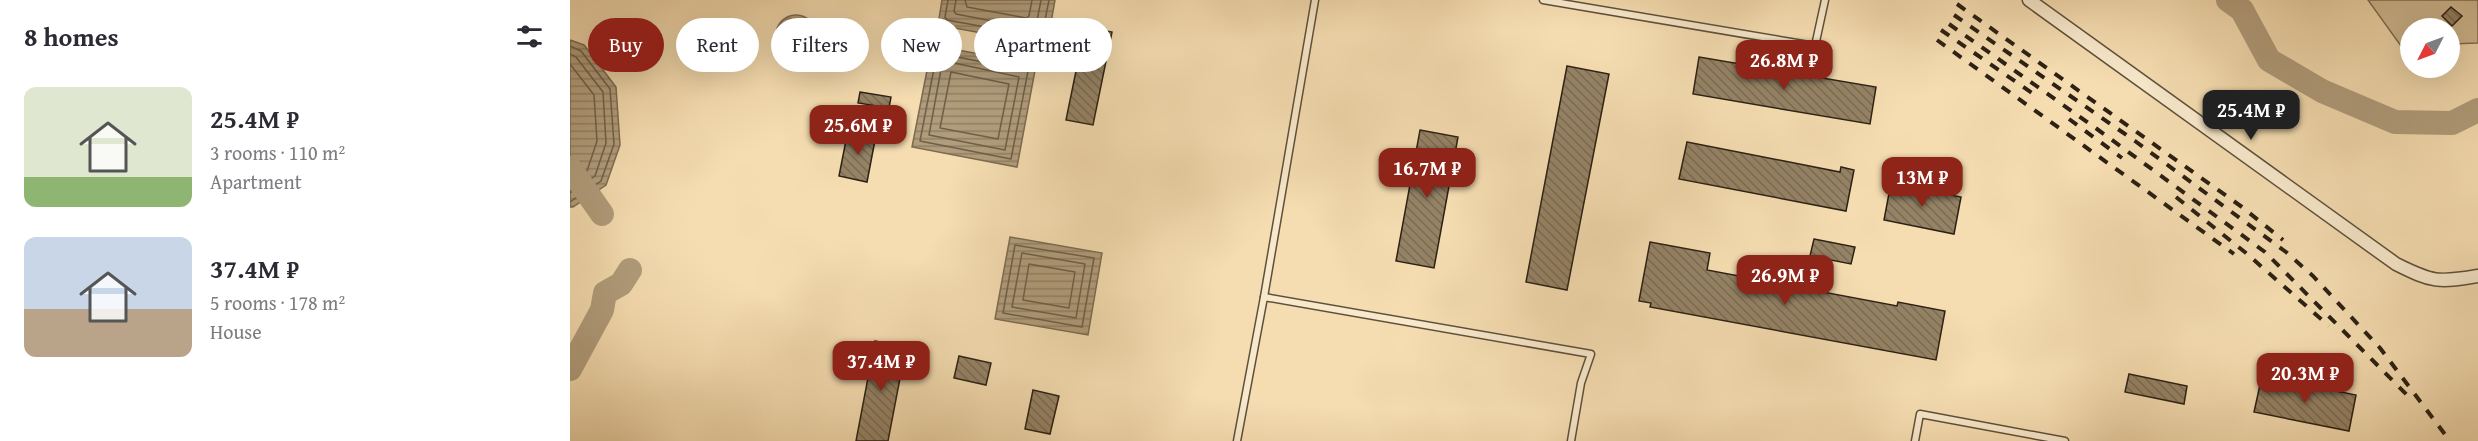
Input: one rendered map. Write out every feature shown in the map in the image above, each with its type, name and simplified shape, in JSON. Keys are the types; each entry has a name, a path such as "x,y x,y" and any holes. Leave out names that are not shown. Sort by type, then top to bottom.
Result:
{"street":[{"path":"2028,0 2396,264 2429,280 2453,281 2478,276"}],"lane":[{"path":"1237,441 1316,0"},
{"path":"1543,0 1815,46 1825,0"},
{"path":"1264,297 1591,354 1581,383 1571,441"},
{"path":"1916,441 1920,414 2065,441"}],"shaded area":[{"path":"2368,0 2478,0 2478,43 2460,44 2460,18 2400,18 2400,45"}],"water":[{"path":"942,0 1055,0 1052,18 974,18 974,32 962,29 962,18 939,18"},
{"path":"796,15 806,18 786,18"},
{"path":"570,40 584,45 588,50 588,72 605,72 616,87 620,145 606,185 570,207"},
{"path":"962,51 974,53 974,72 1035,72 1017,167 912,147 927,72 962,72"},
{"path":"1010,237 1102,253 1088,335 995,319"}],"building":[{"path":"2451,7 2462,16 2444,18 2442,16"},
{"path":"1699,57 1876,87 1870,124 1693,94"},
{"path":"1567,66 1609,74 1567,290 1526,282"},
{"path":"1076,72 1104,72 1093,125 1066,120"},
{"path":"860,92 891,97 889,108 858,103"},
{"path":"848,130 876,135 867,182 839,176"},
{"path":"1420,130 1458,137 1434,268 1396,261"},
{"path":"1687,142 1840,172 1841,167 1854,170 1846,211 1679,179"},
{"path":"1891,183 1961,197 1954,234 1884,220"},
{"path":"1814,239 1855,247 1851,264 1810,256"},
{"path":"1650,242 1710,253 1707,270 1897,306 1898,302 1945,311 1936,360 1650,307 1651,303 1639,301"},
{"path":"875,341 906,347 888,441 856,441"},
{"path":"959,356 991,363 986,385 954,378"},
{"path":"2129,374 2187,386 2184,404 2125,392"},
{"path":"2262,376 2356,395 2349,431 2254,412"},
{"path":"1033,390 1059,396 1050,434 1025,429"}],"waterway":[{"path":"2228,0 2242,10 2269,60 2322,91 2395,122 2452,123 2478,110"},
{"path":"570,168 602,214"},
{"path":"570,369 602,310 605,293 621,284 630,270"}],"railway":[{"path":"1957,4 2242,207 2283,240"},
{"path":"1954,15 2135,141 2286,252 2313,276 2380,348 2450,441"},
{"path":"1949,24 2265,252 2407,395"},
{"path":"1941,30 2032,93"},
{"path":"1937,40 2234,254"},
{"path":"2069,119 2122,158"},
{"path":"2176,197 2246,253 2329,326"}]}
